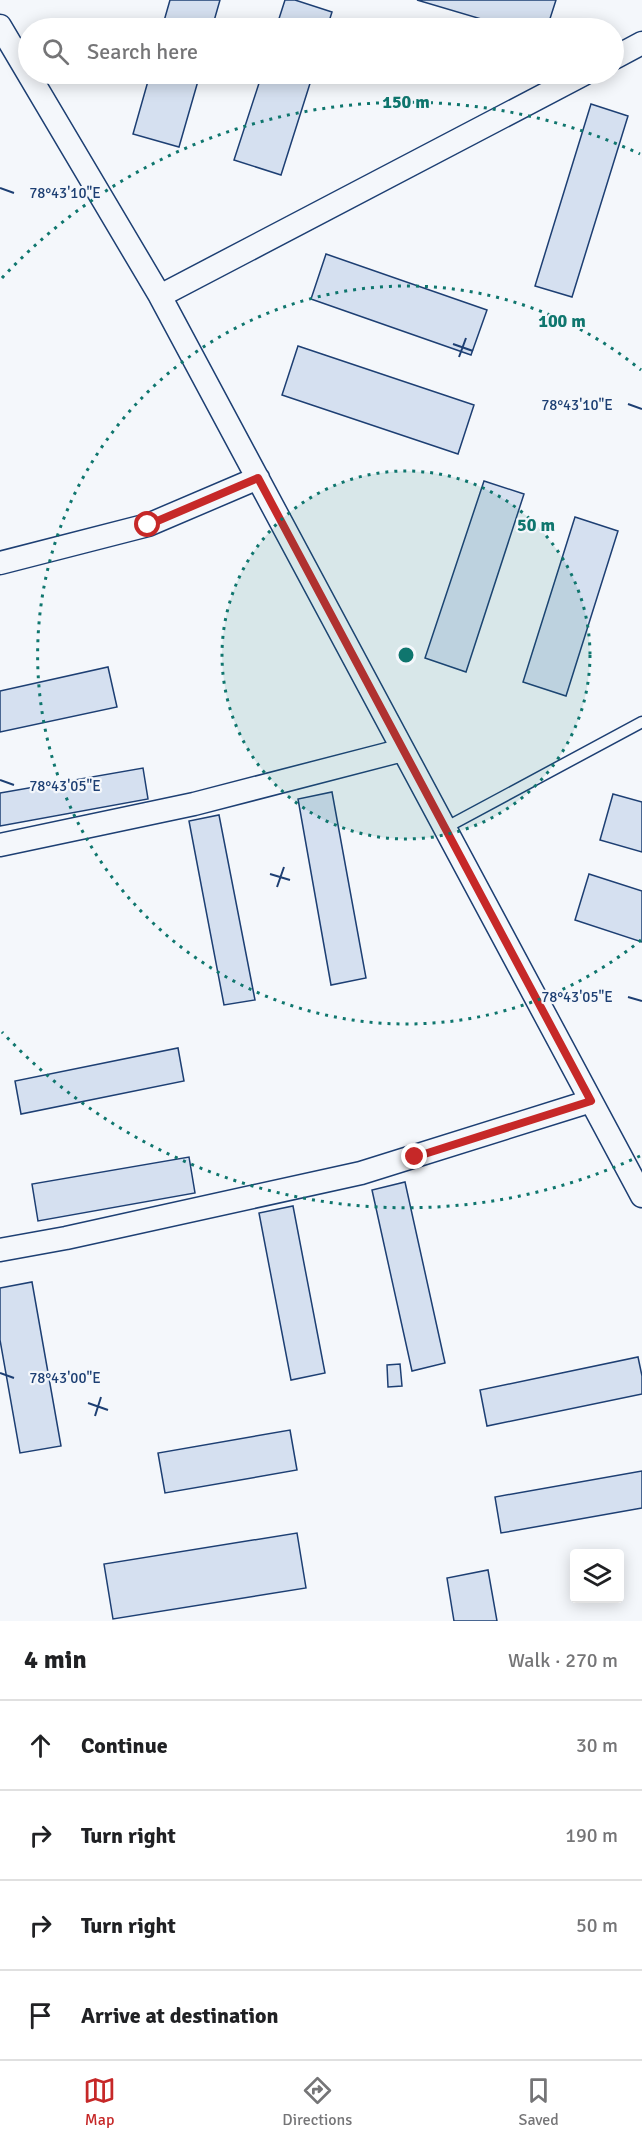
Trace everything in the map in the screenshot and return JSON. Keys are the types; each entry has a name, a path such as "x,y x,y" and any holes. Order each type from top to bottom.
{"street":[{"path":"0,26 18,56"},
{"path":"624,53 642,43"},
{"path":"34,84 160,296 642,1196"},
{"path":"160,296 565,84"},
{"path":"0,562 148,525 258,478"},
{"path":"0,845 194,804 404,750"},
{"path":"0,1250 66,1238 362,1173 591,1101"}],"lane":[{"path":"445,828 642,722"}],"building":[{"path":"170,0 220,0 215,18 165,18"},
{"path":"285,0 295,0 332,12 330,18 279,18"},
{"path":"417,0 556,0 550,18 478,18"},
{"path":"147,84 197,84 179,147 133,134"},
{"path":"259,84 310,84 281,175 234,160"},
{"path":"591,104 628,116 572,297 535,286"},
{"path":"326,254 487,310 471,355 311,299"},
{"path":"298,346 474,405 458,454 282,395"},
{"path":"484,481 524,494 466,672 425,658"},
{"path":"575,517 618,531 566,696 523,682"},
{"path":"108,667 117,707 0,732 0,691"},
{"path":"143,768 148,799 0,826 0,793"},
{"path":"332,792 366,978 331,985 298,799"},
{"path":"613,794 642,802 642,852 600,840"},
{"path":"219,815 255,1000 224,1005 189,821"},
{"path":"589,874 642,891 642,942 575,920"},
{"path":"178,1048 184,1081 21,1114 15,1081"},
{"path":"189,1157 195,1193 38,1221 32,1184"},
{"path":"405,1182 445,1363 412,1371 372,1190"},
{"path":"293,1206 325,1373 291,1380 259,1213"},
{"path":"32,1282 61,1446 20,1453 0,1340 0,1288"},
{"path":"638,1357 642,1376 642,1394 487,1426 480,1390"},
{"path":"400,1364 402,1386 388,1387 387,1365"},
{"path":"290,1430 297,1470 165,1493 158,1453"},
{"path":"642,1471 642,1508 501,1533 495,1497"},
{"path":"297,1533 306,1588 113,1619 104,1564"},
{"path":"488,1570 497,1621 454,1621 447,1578"}],"route":[{"path":"148,525 258,478 591,1101 415,1157"}]}
